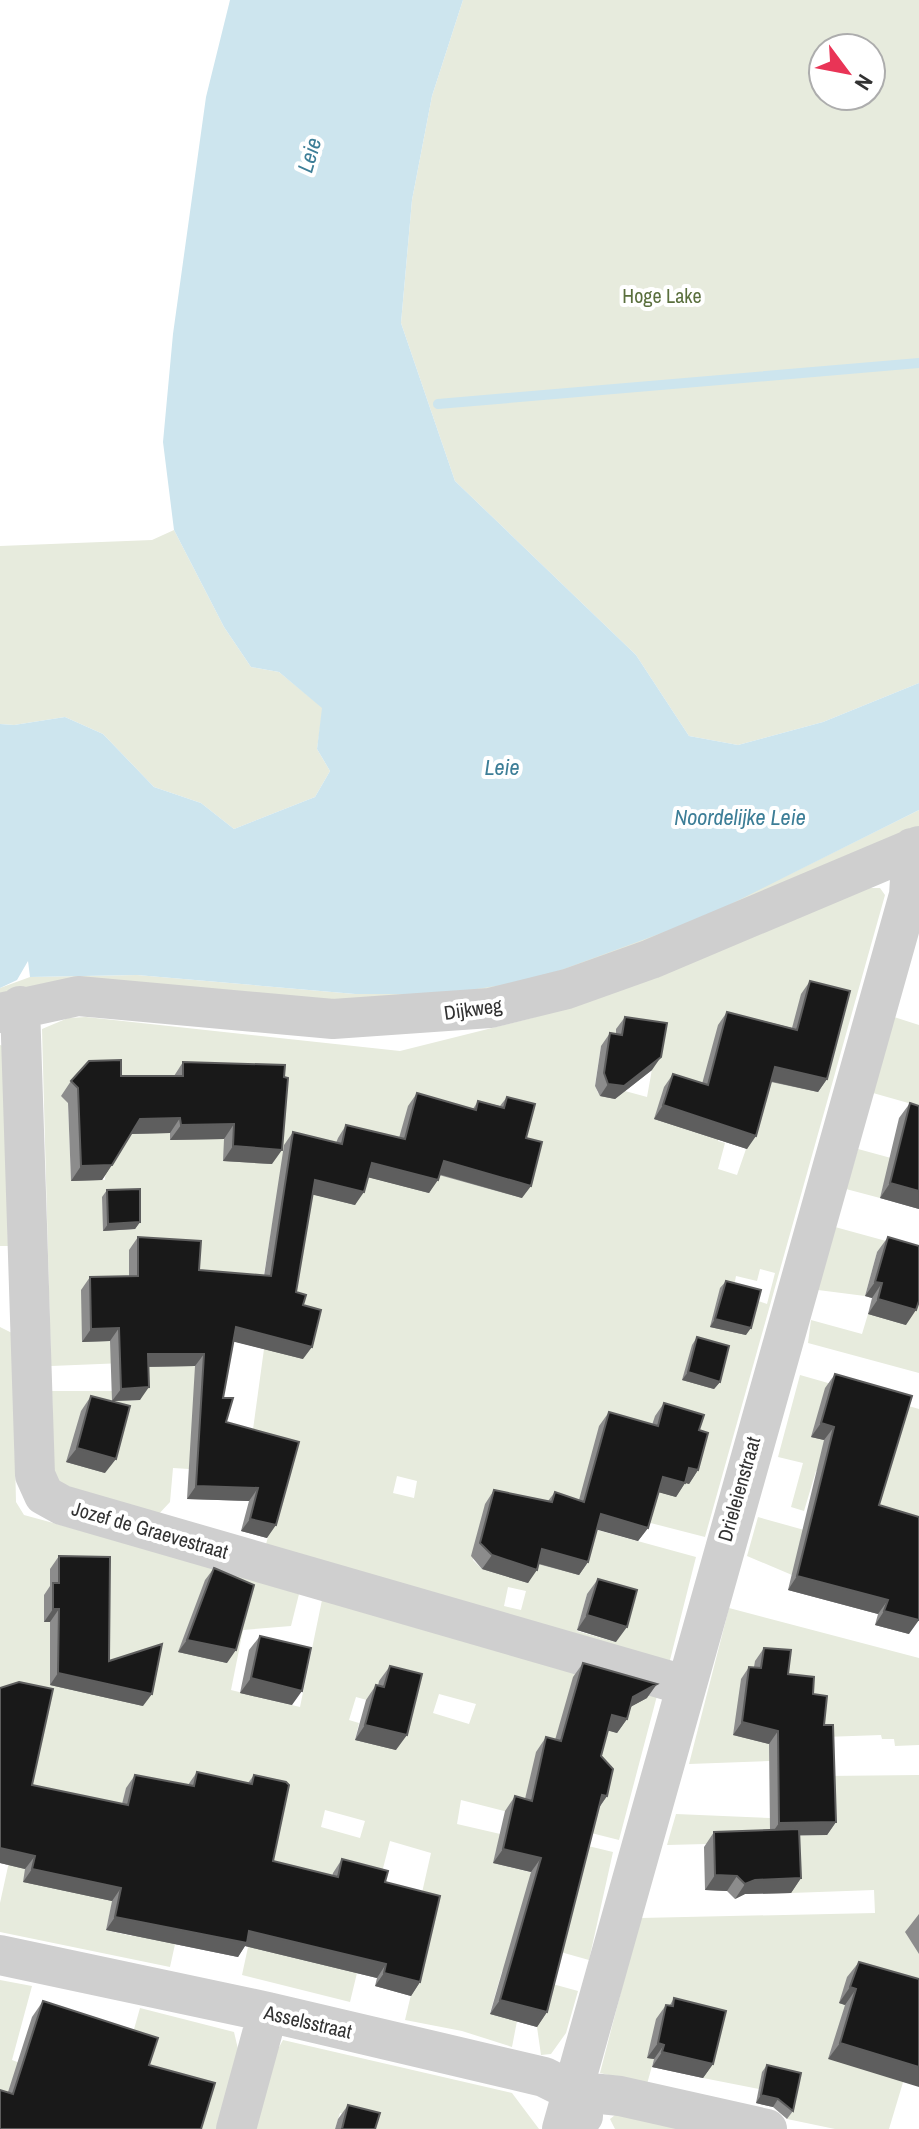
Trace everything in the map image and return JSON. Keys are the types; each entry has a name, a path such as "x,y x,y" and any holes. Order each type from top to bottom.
{"street":[{"name":"Dijkweg","path":"10,1009 78,996 333,1019 490,1008 567,989 651,959 915,847"},
{"name":"Drieleienstraat","path":"562,2129 684,1685 909,895 915,847"},
{"name":"Jozef de Graevestraat","path":"10,1009 35,1475 44,1495 62,1505 684,1685"},
{"name":"Asselsstraat","path":"0,1955 268,2012 544,2077 572,2091 620,2096 767,2129"},
{"path":"236,2129 268,2012"},
{"path":"572,2091 589,2129"}],"green space":[{"name":"Hoge Lake","path":"463,0 919,0 919,683 823,722 738,745 689,736 636,655 455,481 401,323 412,200 432,96"},
{"path":"174,530 224,627 251,667 279,672 323,708 317,749 330,771 315,797 234,829 201,803 154,787 103,734 65,717 14,725 0,724 0,546 152,540"},
{"path":"919,810 919,831 650,951 464,1001 0,1000 0,988 30,977 137,975 355,994 444,994 782,878"},
{"path":"865,888 880,888 885,895 705,1537 639,1520 590,1528 696,1557 670,1660 657,1665 265,1548 290,1456 251,1444 264,1349 294,1318 274,1213 257,1317 241,1316 189,1469 173,1468 170,1502 156,1517 60,1488 54,1473 52,1391 112,1391 112,1401 140,1400 124,1363 51,1366 42,1029 68,1018 86,1017 400,1051 532,1018 613,992","holes":["658,1036 647,1097 625,1091 615,1099 598,1093 595,1085 601,1046 614,1048","110,1075 105,1180 71,1180 68,1103 76,1090 76,1076","722,1125 746,1149 737,1175 718,1169 725,1143 718,1141","102,1197 135,1229 104,1231","760,1269 775,1273 767,1304 733,1292 736,1276 757,1281","397,1476 417,1481 414,1498 393,1493","476,1546 555,1568 506,1555 500,1574 482,1569 473,1560","508,1587 526,1591 521,1610 504,1606","587,1594 626,1605 616,1642 577,1631"]},
{"path":"894,1017 919,1025 919,1106 873,1093"},
{"path":"0,1045 4,1046 8,1246 0,1246"},
{"path":"858,1149 891,1158 880,1198 846,1189"},
{"path":"835,1227 919,1250 877,1252 865,1296 818,1290"},
{"path":"919,1284 919,1373 808,1343 811,1320 862,1334 868,1314"},
{"path":"0,1327 12,1333 16,1502 24,1515 204,1564 299,1594 291,1626 243,1630 231,1690 300,1707 322,1600 658,1692 619,1840 461,1800 457,1824 509,1836 496,1850 494,1863 554,1878 584,1845 613,1852 589,1960 557,1951 502,1971 490,2013 517,2021 512,2047 462,2031 405,2020 431,1910 419,1906 431,1853 390,1841 379,1884 333,1873 328,1890 269,1951 357,1973 350,2002 242,1975 262,1882 185,1899 170,1967 0,1932 0,1903 26,1784 0,1764","holes":["439,1694 476,1704 469,1724 433,1713","356,1697 374,1702 355,1740 359,1723 349,1720","325,1810 365,1821 360,1838 321,1827","119,1871 133,1935 106,1930"]},
{"path":"800,1375 919,1409 919,1533 870,1518 877,1488 816,1471 804,1511 791,1507 803,1463 778,1457"},
{"path":"758,1517 907,1559 792,1575 747,1556"},
{"path":"729,1608 919,1658 919,1745 895,1746 894,1739 882,1739 881,1735 824,1737 824,1759 689,1764"},
{"path":"919,1775 919,1923 906,1932 919,1953 919,2029 889,2129 835,2129 787,2119 796,2081 763,2073 759,2089 703,2078 706,2063 713,2065 718,2040 654,2059 647,2084 600,2073 640,1918 875,1913 874,1890 791,1893 788,1842 667,1845 676,1814 770,1818 771,1836 826,1835 826,1776"},
{"path":"0,1980 32,1986 12,2060 28,2066 0,2129"},
{"path":"549,1983 578,1991 566,2033 551,2054 541,2055 537,2027"},
{"path":"140,2008 234,2032 238,2049 218,2129 106,2129"},
{"path":"283,2040 512,2093 539,2129 369,2129 361,2119 340,2113 335,2129 250,2129 265,2072"},
{"path":"620,2111 704,2129 615,2129 610,2119"}],"water":[{"name":"Leie","path":"230,0 463,0 432,96 412,200 401,323 455,481 636,655 689,736 738,745 823,722 919,683 919,810 705,917 534,980 444,994 355,994 137,975 30,977 28,961 17,980 0,988 0,724 14,725 65,717 103,734 154,787 201,803 234,829 315,797 330,771 317,749 322,708 279,672 251,667 224,627 174,530 163,442 173,334 206,97"}],"building":[{"path":"810,981 850,991 827,1079 775,1067 756,1136 663,1105 673,1074 708,1085 727,1012 797,1030"},
{"path":"625,1017 667,1023 661,1057 624,1086 608,1084 604,1073 610,1033 622,1035"},
{"path":"121,1060 121,1076 183,1076 183,1062 285,1065 284,1077 288,1078 282,1150 233,1146 234,1124 181,1125 180,1118 140,1119 112,1165 81,1166 78,1088 71,1081 89,1061"},
{"path":"417,1093 476,1110 478,1101 504,1108 507,1097 535,1104 526,1138 542,1142 531,1186 444,1161 438,1180 372,1163 364,1192 315,1180 296,1292 306,1295 303,1305 321,1310 312,1347 236,1327 223,1398 233,1398 226,1422 299,1442 276,1525 250,1519 258,1488 196,1486 204,1354 148,1354 149,1387 121,1389 119,1328 91,1329 90,1277 138,1276 138,1237 201,1241 199,1270 271,1276 293,1132 342,1144 346,1125 405,1139"},
{"path":"910,1103 919,1106 919,1191 890,1183"},
{"path":"140,1189 140,1222 108,1224 107,1190"},
{"path":"888,1237 919,1246 919,1301 916,1310 878,1299 882,1283 875,1282"},
{"path":"726,1281 761,1290 751,1328 715,1319"},
{"path":"697,1337 729,1346 720,1382 688,1372"},
{"path":"835,1374 912,1396 879,1505 919,1517 919,1620 884,1611 888,1600 797,1576 834,1427 821,1423"},
{"path":"91,1396 130,1406 116,1459 77,1448"},
{"path":"664,1403 704,1415 699,1430 708,1433 698,1470 689,1468 685,1483 663,1477 648,1528 601,1514 588,1562 542,1549 537,1570 492,1555 480,1543 494,1490 552,1502 555,1492 584,1502 609,1412 658,1426"},
{"path":"59,1556 110,1557 109,1661 162,1644 152,1694 58,1673 59,1609 53,1609 53,1583 59,1583"},
{"path":"214,1568 254,1585 236,1650 187,1640"},
{"path":"598,1579 637,1590 627,1627 587,1615"},
{"path":"260,1636 311,1648 302,1691 251,1678"},
{"path":"764,1648 791,1650 788,1674 814,1677 813,1694 827,1696 824,1725 833,1725 836,1822 779,1823 778,1731 742,1722 749,1667 761,1668"},
{"path":"583,1663 657,1684 633,1697 627,1719 612,1715 601,1756 613,1769 607,1796 602,1795 547,2012 500,2000 541,1858 503,1849 515,1796 532,1801 546,1737 561,1741"},
{"path":"390,1666 422,1674 407,1735 365,1725 376,1685 384,1687"},
{"path":"19,1682 53,1689 32,1785 128,1805 135,1775 194,1786 197,1772 252,1784 254,1775 286,1782 289,1785 273,1861 338,1877 342,1859 388,1871 385,1882 440,1896 420,1982 384,1973 386,1964 249,1931 247,1943 115,1917 121,1888 32,1869 35,1856 0,1848 0,1688"},
{"path":"799,1829 801,1878 755,1880 745,1884 737,1876 715,1875 714,1832"},
{"path":"859,1962 919,1979 919,2067 840,2043 856,1989 850,1987"},
{"path":"674,1998 726,2011 713,2064 662,2052 664,2045 658,2043 666,2005 673,2006"},
{"path":"43,2001 158,2038 149,2065 215,2083 201,2129 0,2129 0,2090 13,2094"},
{"path":"767,2065 801,2073 793,2111 778,2099 761,2095"},
{"path":"348,2105 380,2113 375,2129 342,2129"}],"waterway":[{"path":"438,404 919,363"}],"water label":[{"name":"Noordelijke Leie","path":"740,817"}]}
